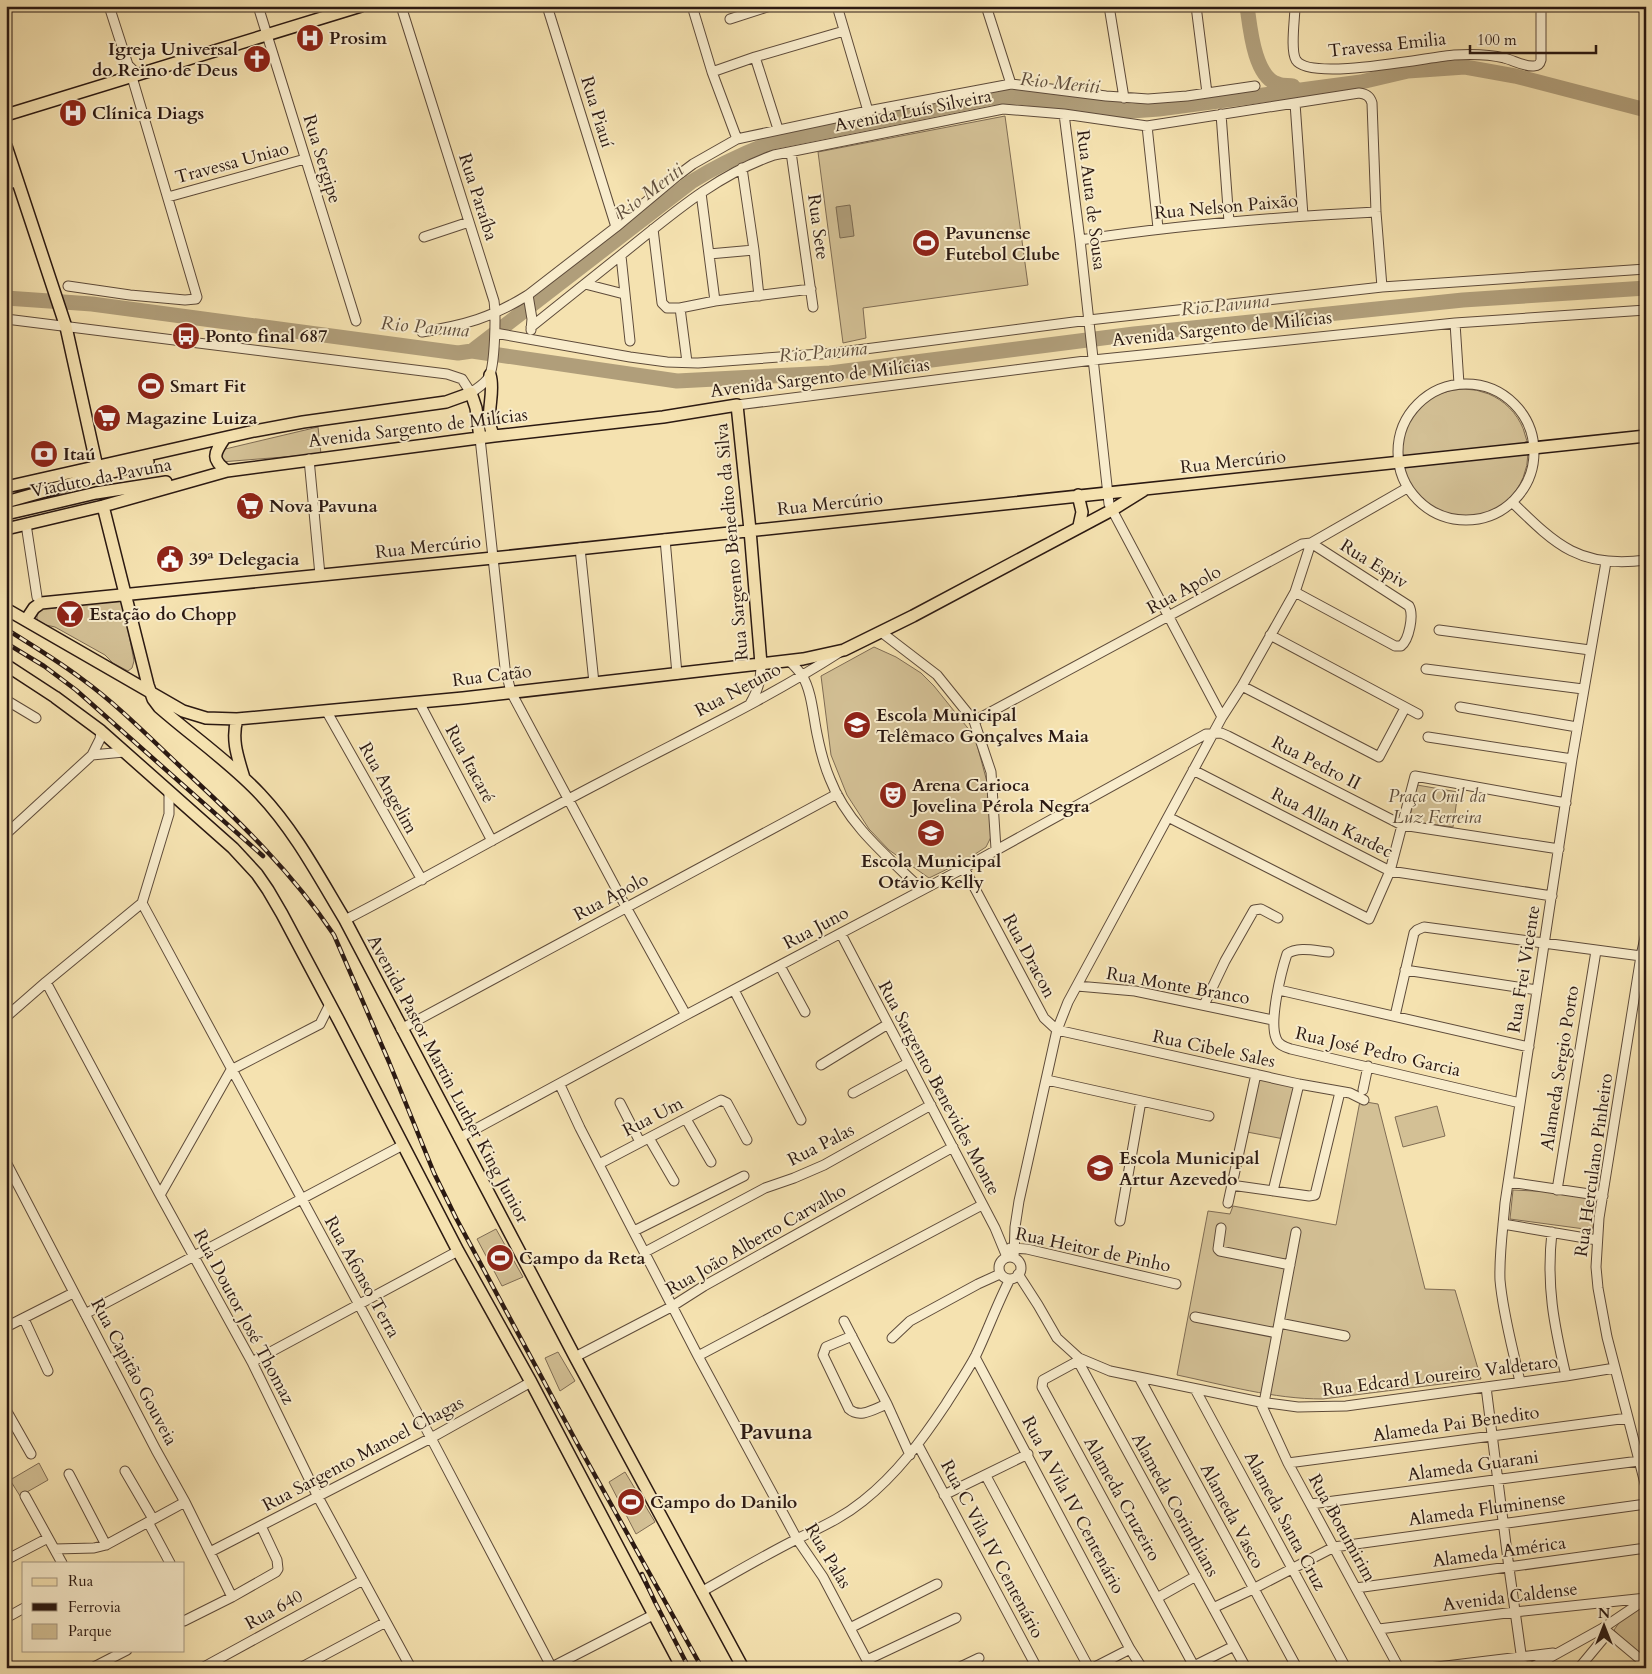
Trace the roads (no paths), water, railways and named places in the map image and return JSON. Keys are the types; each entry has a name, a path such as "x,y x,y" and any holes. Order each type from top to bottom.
{"main road":[{"path":"6,115 361,6"},
{"path":"6,146 12,183 52,284 65,323 96,473 6,487"},
{"path":"490,375 492,384 490,424 494,436"},
{"path":"471,392 477,414 480,438"},
{"name":"Avenida Sargento de Milícias","path":"192,446 303,422 446,402 471,392"},
{"name":"Avenida Sargento de Milícias","path":"6,529 103,506 227,471 494,436 663,417 737,405"},
{"name":"Rua Sargento Benedito da Silva","path":"737,405 750,530 760,664"},
{"name":"Rua Mercúrio","path":"26,620 34,608 41,603 493,558 1534,446 1646,436"},
{"path":"224,438 216,450 215,456 219,465 227,471"},
{"name":"Viaduto da Pavuna","path":"6,502 96,473 153,460 192,446"},
{"name":"Viaduto da Pavuna","path":"6,514 96,493 202,478"},
{"name":"Rua Netuno","path":"844,650 1112,510 1146,489"},
{"path":"1078,495 1082,512 1079,526"},
{"path":"103,506 150,691"},
{"name":"Avenida Pastor Martin Luther King Junior","path":"6,609 150,691 159,707 260,793 304,851 345,920 575,1357 743,1668"},
{"name":"Rua Catão","path":"150,691 192,715 237,720 677,674 789,661 844,650"},
{"path":"6,665 55,697 101,731 233,848 257,874 282,914 339,1020 458,1251 531,1382 682,1668"},
{"path":"237,720 234,728 234,743 244,780"}],"street":[{"path":"68,286 130,295 185,300 196,299 197,294 109,6"},
{"name":"Rua Sergipe","path":"258,6 356,321"},
{"name":"Rua Paraíba","path":"401,6 441,137 490,286 496,314 497,336 490,375"},
{"name":"Rua Piauí","path":"547,6 616,226"},
{"path":"692,6 712,72 737,139"},
{"path":"730,19 770,6"},
{"path":"837,6 868,110"},
{"path":"986,6 1011,84"},
{"path":"1109,6 1124,98"},
{"path":"1196,6 1207,93"},
{"name":"Travessa Emilia","path":"1295,6 1294,52 1296,60 1312,67 1347,69 1470,54 1505,58 1536,66 1541,60 1541,6"},
{"path":"712,72 754,57 844,31"},
{"path":"754,57 778,129"},
{"path":"128,65 131,77"},
{"name":"Avenida Luís Silveira","path":"422,332 451,327 496,314 528,297 693,164 737,139 868,110 1011,84 1124,98 1170,98 1256,86"},
{"name":"Avenida Luís Silveira","path":"532,323 718,180 742,168 774,155 997,110 1017,109 1064,114 1147,126 1359,93 1368,95 1372,103 1376,212"},
{"path":"1295,103 1303,216"},
{"name":"Rua Auta de Sousa","path":"1064,114 1080,240 1107,492 1112,510 1125,531 1222,718"},
{"path":"1221,114 1229,222"},
{"path":"1147,126 1158,228"},
{"name":"Rua Sete","path":"791,152 813,307"},
{"name":"Travessa Uniao","path":"168,197 305,160"},
{"path":"742,168 759,296"},
{"path":"701,193 715,301"},
{"path":"1376,212 1382,287"},
{"name":"Rua Nelson Paixão","path":"1080,240 1158,228 1376,212"},
{"path":"424,237 469,222"},
{"path":"654,229 662,303 668,308 680,308 715,301 811,289"},
{"path":"709,254 754,250"},
{"path":"621,256 630,341"},
{"name":"Avenida Sargento de Milícias","path":"497,336 516,337 630,357 698,363 834,353 1382,287 1646,269"},
{"path":"585,284 624,294"},
{"path":"528,297 532,323 528,339"},
{"path":"680,308 687,362"},
{"name":"Avenida Sargento de Milícias","path":"737,405 1092,358 1455,323 1646,310"},
{"path":"6,319 65,323 447,374 462,379 471,392 485,382 490,375"},
{"path":"1455,323 1458,384"},
{"path":"1458,384 1489,388 1503,395 1515,405 1524,417 1531,431 1534,446 1533,462 1529,477 1522,490 1512,502 1502,509 1480,518 1468,520 1440,515 1416,499 1401,475 1398,462 1398,444 1402,426 1412,410 1425,397 1441,389 1458,384"},
{"path":"480,438 505,668 511,692 686,1015"},
{"path":"309,460 320,575"},
{"name":"Rua Apolo","path":"974,721 1302,544 1310,543 1408,488"},
{"path":"1512,502 1534,524 1570,551 1587,558 1606,562 1646,560"},
{"path":"26,524 37,597"},
{"path":"665,540 677,674"},
{"path":"701,1592 797,1539 827,1526 864,1501 918,1445 964,1376 1020,1267 1012,1254 1019,1201 1057,1030 1068,1002 1214,732 1295,592 1310,543"},
{"name":"Rua Espiv","path":"1295,592 1395,646 1401,646 1405,642 1412,618 1409,606 1310,543"},
{"path":"580,548 594,682"},
{"name":"Rua Frei Vicente","path":"1520,1382 1502,1300 1500,1278 1503,1224 1572,759 1606,562"},
{"path":"1439,630 1590,650"},
{"path":"881,632 937,675 974,721 991,772 996,850"},
{"path":"1270,635 1418,714"},
{"name":"Rua Netuno","path":"345,920 422,880 568,799 802,676 844,650"},
{"path":"789,661 802,676 812,704 822,756 837,794 866,835 922,890"},
{"name":"Rua Sargento Benedito da Silva","path":"750,704 758,690 761,679 760,664"},
{"path":"1426,669 1583,689"},
{"path":"1242,686 1379,757 1405,708"},
{"path":"6,700 36,718"},
{"name":"Rua Itacaré","path":"418,702 492,841"},
{"path":"1460,707 1577,727"},
{"name":"Rua Angelim","path":"327,712 422,880"},
{"path":"6,834 92,755 100,739 101,731"},
{"name":"Rua Pedro II","path":"1214,732 1228,736 1402,825 1558,849"},
{"name":"Rua Juno","path":"459,1138 964,868 1198,737 1214,732"},
{"path":"1428,737 1572,759"},
{"path":"92,755 124,752"},
{"name":"Rua Allan Kardec","path":"1193,770 1390,871 1552,896"},
{"path":"1168,817 1369,919 1390,871 1415,776 1566,803"},
{"path":"6,1017 142,903 169,814 169,792"},
{"name":"Rua Apolo","path":"402,1029 837,794"},
{"path":"169,814 180,801"},
{"name":"Rua Dracon","path":"964,868 1044,1018 1057,1030"},
{"name":"Rua Afonso Terra","path":"142,903 300,1198 432,1438 552,1668"},
{"path":"1204,1005 1225,961 1254,910 1261,909 1278,918"},
{"path":"1395,1016 1414,933 1424,927 1641,956"},
{"name":"Rua Herculano Pinheiro","path":"1646,933 1603,1196 1597,1240 1596,1267 1602,1313 1646,1487"},
{"name":"Rua Sargento Benevides Monte","path":"841,934 995,1228 1003,1248 1012,1254"},
{"name":"Rua José Pedro Garcia","path":"1329,952 1306,950 1292,951 1287,954 1273,1020 1275,1038 1278,1043 1285,1047 1520,1102"},
{"name":"Alameda Sergio Porto","path":"1557,1190 1596,951"},
{"path":"780,966 806,1012"},
{"path":"1405,970 1538,990"},
{"name":"Rua Doutor José Thomaz","path":"46,982 252,1362 318,1497 409,1665"},
{"name":"Rua Monte Branco","path":"1077,986 1134,991 1273,1020"},
{"path":"734,990 801,1120"},
{"path":"1279,990 1528,1047"},
{"path":"320,1024 330,1004"},
{"path":"160,1195 231,1070 320,1024 339,1020"},
{"path":"821,1065 888,1024"},
{"name":"Rua Cibele Sales","path":"1057,1030 1350,1094 1364,1100"},
{"path":"853,1093 908,1063"},
{"path":"1363,1090 1368,1066"},
{"path":"1228,1203 1256,1074"},
{"path":"1047,1080 1208,1116"},
{"path":"1273,1191 1299,1084"},
{"name":"Rua Palas","path":"560,1085 698,1356 797,1539 824,1577 869,1664"},
{"path":"1231,1185 1309,1196 1314,1195 1340,1092"},
{"name":"Rua Um","path":"599,1164 723,1100 727,1103 747,1140"},
{"path":"1120,1221 1141,1101"},
{"path":"620,1104 640,1142"},
{"name":"Rua Palas","path":"645,1252 765,1188 794,1178 824,1164 931,1105"},
{"path":"686,1118 711,1162"},
{"path":"649,1138 674,1181"},
{"path":"85,1314 300,1198 403,1145"},
{"name":"Rua João Alberto Carvalho","path":"575,1357 672,1307 704,1286 953,1147"},
{"name":"Rua Capitão Gouveia","path":"6,1162 73,1293 185,1502 232,1597"},
{"path":"634,1232 744,1176"},
{"path":"1509,1182 1603,1196"},
{"path":"698,1356 982,1204"},
{"path":"1503,1224 1597,1240"},
{"path":"1221,1228 1218,1249 1220,1251 1290,1265"},
{"path":"1262,1403 1296,1232"},
{"path":"1552,1232 1549,1264 1551,1300 1566,1376"},
{"name":"Rua Heitor de Pinho","path":"1012,1254 1027,1249 1176,1284"},
{"path":"252,1362 458,1251"},
{"path":"1012,1254 1000,1262 999,1266 1000,1274 1007,1280 1014,1277"},
{"path":"892,1338 910,1321 1000,1274"},
{"name":"Rua Edcard Loureiro Valdetaro","path":"1014,1277 1038,1305 1057,1338 1078,1360 1110,1371 1262,1403 1298,1407 1346,1406 1615,1368"},
{"path":"6,1327 73,1293"},
{"path":"1195,1317 1277,1334"},
{"path":"24,1319 48,1371"},
{"path":"844,1321 910,1455"},
{"path":"1279,1323 1345,1336"},
{"path":"852,1336 826,1347 823,1355 849,1409 853,1413 858,1414 886,1404"},
{"name":"Rua A Vila IV Centenário","path":"975,1357 1130,1649 1142,1668"},
{"name":"Alameda Corinthians","path":"1078,1360 1246,1668"},
{"name":"Alameda Cruzeiro","path":"1078,1360 1043,1380 1042,1387 1194,1667"},
{"name":"Alameda Vasco","path":"1140,1378 1297,1668"},
{"name":"Rua Sargento Manoel Chagas","path":"210,1552 432,1438 531,1382"},
{"path":"1486,1387 1523,1668"},
{"name":"Alameda Santa Cruz","path":"1195,1389 1346,1668"},
{"name":"Rua Botumirim","path":"1262,1403 1288,1463 1379,1629 1398,1668"},
{"path":"6,1410 31,1454"},
{"name":"Alameda Pai Benedito","path":"1288,1463 1628,1418"},
{"name":"Rua C Vila IV Centenário","path":"918,1445 1037,1668"},
{"path":"944,1496 1028,1454"},
{"name":"Alameda Guarani","path":"1311,1504 1639,1461"},
{"path":"126,1471 170,1562"},
{"path":"69,1474 106,1545"},
{"name":"Rua C Vila IV Centenário","path":"986,1476 1091,1668"},
{"path":"25,1496 62,1562"},
{"path":"55,1549 94,1548 106,1545 185,1502"},
{"name":"Alameda Fluminense","path":"1213,1608 1334,1547 1646,1504"},
{"path":"185,1620 232,1597 278,1570 277,1560 261,1526"},
{"path":"6,1560 48,1538"},
{"name":"Alameda América","path":"1356,1588 1646,1548"},
{"path":"1157,1598 1196,1576"},
{"name":"Rua 640","path":"202,1668 363,1580"},
{"path":"850,1628 937,1584"},
{"path":"1531,1668 1605,1630 1646,1598"},
{"name":"Avenida Caldense","path":"1379,1629 1646,1598"},
{"path":"6,1618 22,1609"},
{"path":"552,1668 654,1615"},
{"path":"869,1664 956,1618"},
{"path":"300,1668 386,1622"},
{"path":"1605,1630 1641,1664"},
{"path":"1580,1668 1605,1630"},
{"path":"1194,1667 1234,1646"},
{"path":"1091,1668 1130,1649"},
{"path":"92,1668 123,1652"},
{"path":"1429,1668 1559,1652"},
{"path":"958,1668 978,1658"},
{"path":"399,1668 409,1665"}],"waterway":[{"path":"1247,6 1252,38 1258,62 1263,72 1270,80 1278,84 1293,86"},
{"name":"Rio Meriti","path":"472,351 691,182 731,160 773,142 991,98 1018,97 1132,111 1361,82 1408,71 1465,67 1515,76 1646,110"},
{"name":"Rio Pavuna","path":"6,298 92,304 458,353 472,351 677,381 830,373 1134,334 1463,300 1646,288"}],"railway":[{"path":"6,629 73,672 96,689 134,723 225,808 264,848 301,890 334,935 389,1062 434,1173 456,1218 577,1443 702,1668"},
{"path":"6,643 44,666 76,690 263,856"},
{"path":"642,1574 689,1668"}],"place":[{"name":"Prosim","path":"310,38"},
{"name":"Igreja Universal do Reino de Deus","path":"257,59"},
{"name":"Clínica Diags","path":"73,113"},
{"name":"Pavunense Futebol Clube","path":"926,243"},
{"name":"Ponto final 687","path":"186,336"},
{"name":"Smart Fit","path":"151,386"},
{"name":"Magazine Luiza","path":"107,418"},
{"name":"Itaú","path":"44,454"},
{"name":"Nova Pavuna","path":"250,506"},
{"name":"39ª Delegacia","path":"170,559"},
{"name":"Estação do Chopp","path":"70,614"},
{"name":"Escola Municipal Telêmaco Gonçalves Maia","path":"857,725"},
{"name":"Arena Carioca Jovelina Pérola Negra","path":"893,795"},
{"name":"Escola Municipal Otávio Kelly","path":"931,833"},
{"name":"Escola Municipal Artur Azevedo","path":"1100,1168"},
{"name":"Campo da Reta","path":"500,1258"},
{"name":"Campo do Danilo","path":"631,1502"}],"district":[{"name":"Pavuna","path":"776,1432"}],"park label":[{"name":"Praça Onil da Luz Ferreira","path":"1437,806"}]}
